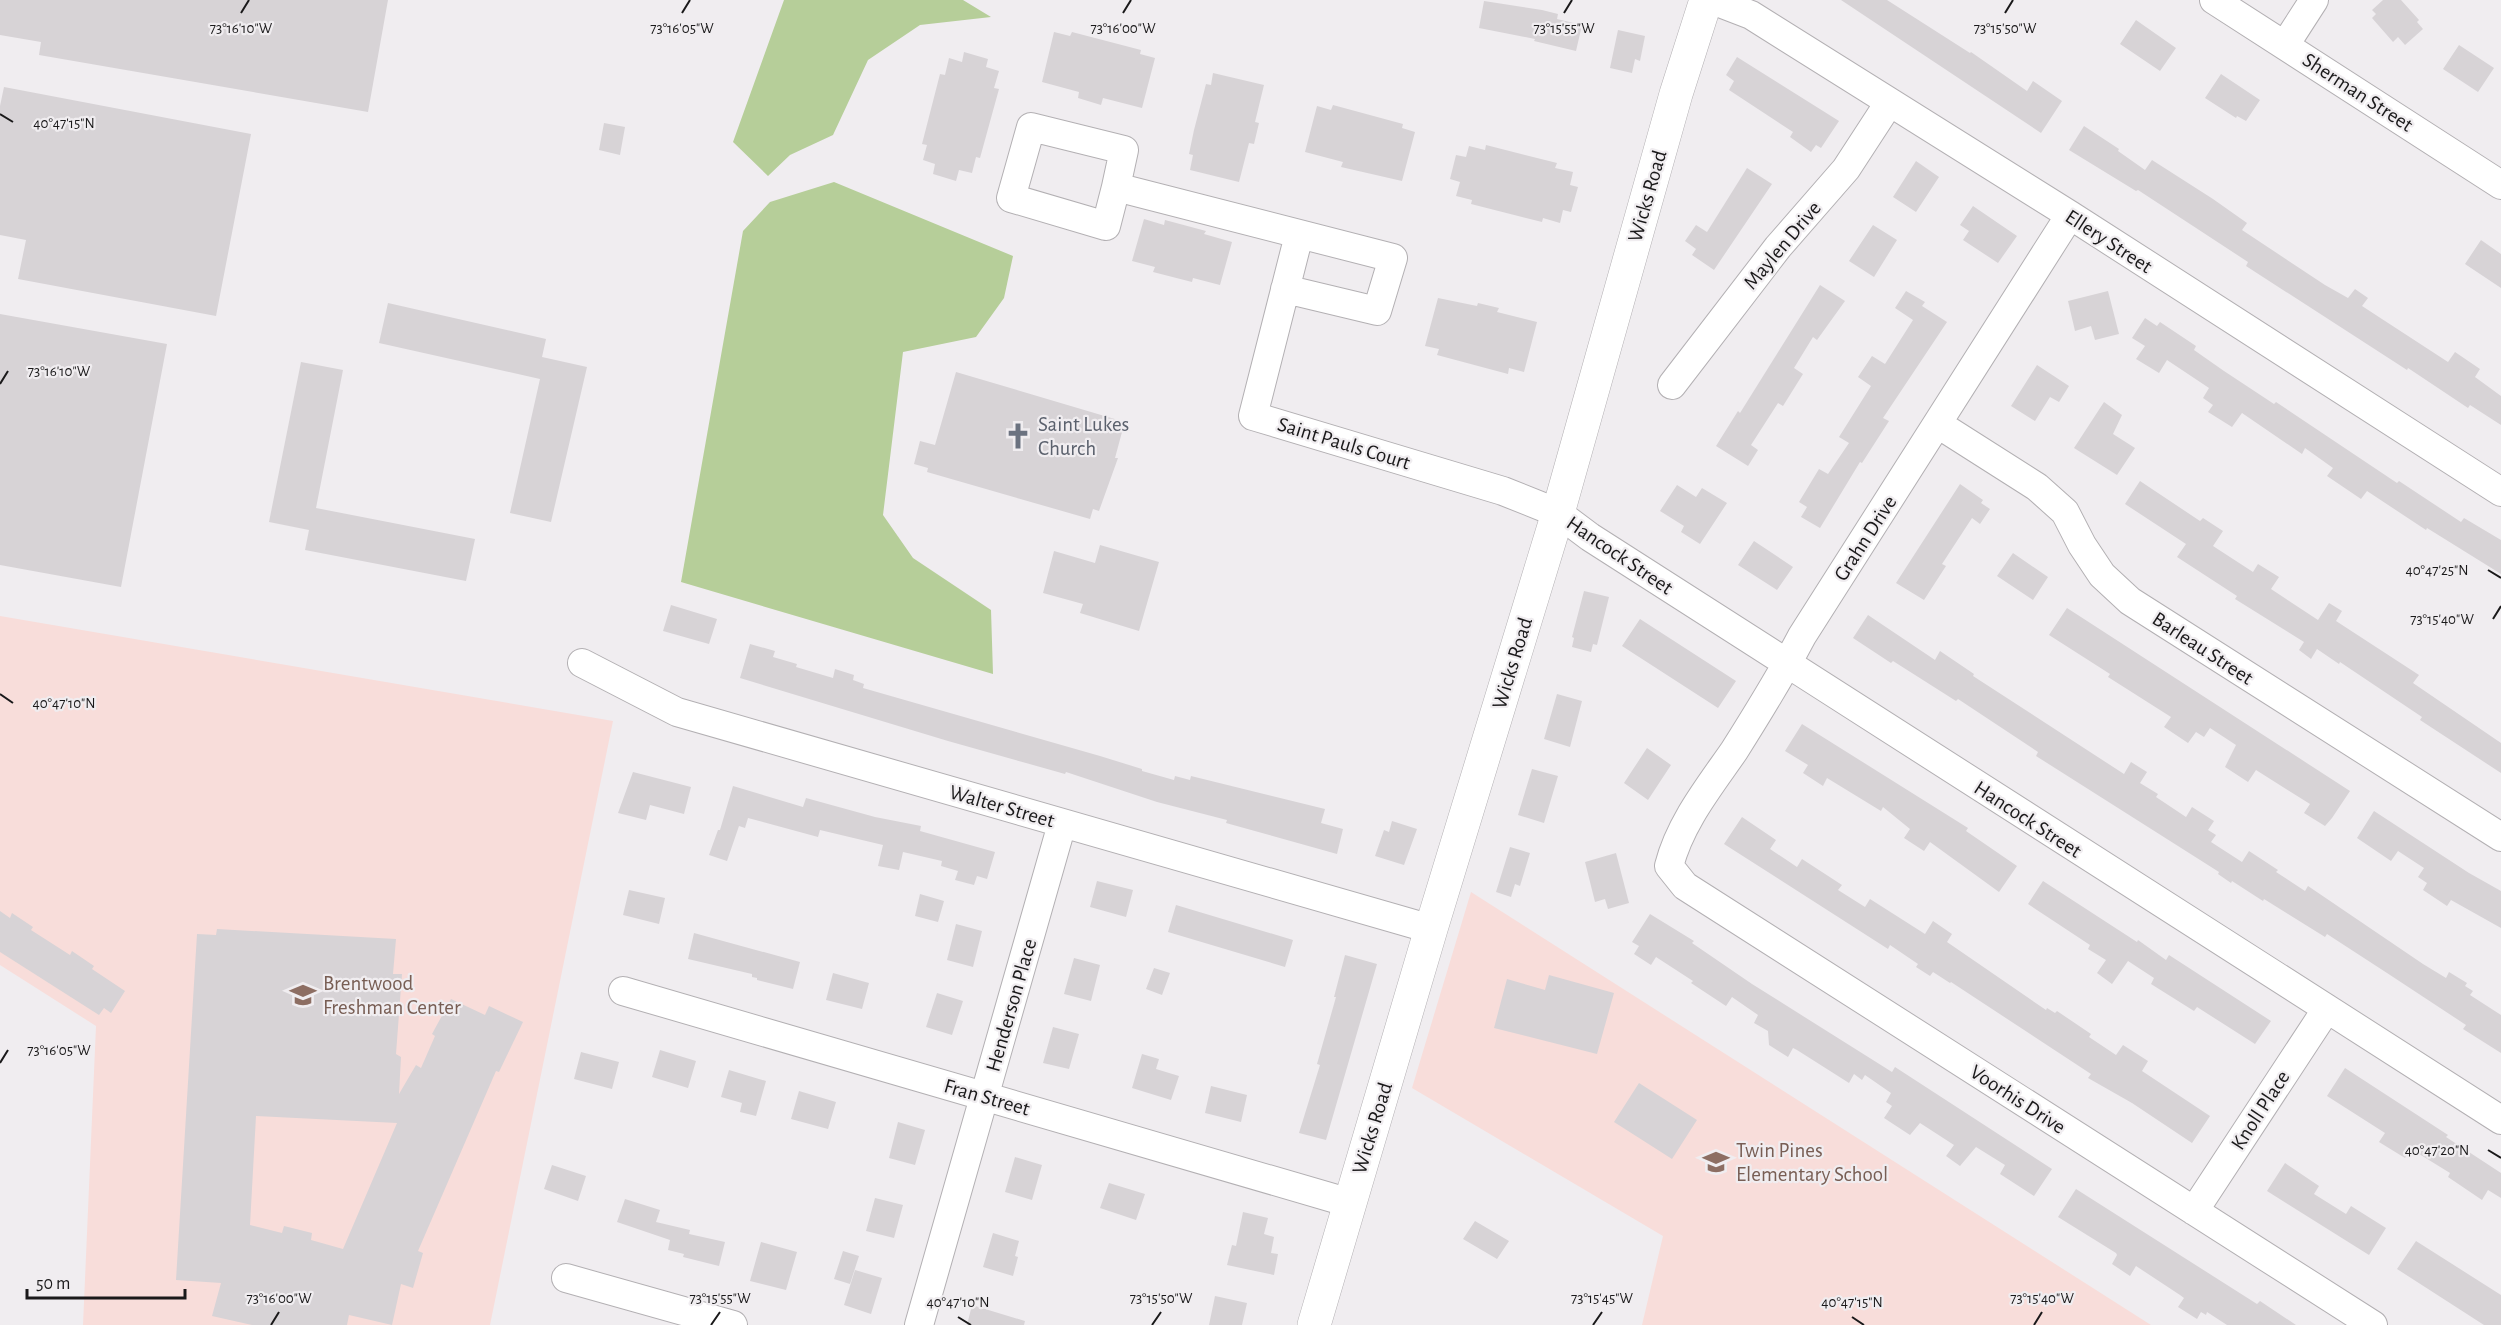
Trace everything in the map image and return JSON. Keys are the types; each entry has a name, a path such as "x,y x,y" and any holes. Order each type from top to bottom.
{"main road":[{"name":"Wicks Road","path":"1314,1325 1431,929 1558,513 1676,94 1706,0"}],"street":[{"name":"Ellery Street","path":"1712,0 1751,15 2070,215 2501,492"},
{"name":"Sherman Street","path":"2214,0 2501,185"},
{"path":"2285,45 2314,0"},
{"name":"Maylen Drive","path":"1672,386 1778,247 1846,169 1889,103"},
{"path":"1116,186 1393,258 1377,311 1285,289"},
{"name":"Grahn Drive","path":"1669,866 1675,843 1690,817 1769,697 1802,636 2070,215"},
{"name":"Saint Pauls Court","path":"1299,235 1253,416 1503,491 1558,513"},
{"name":"Barleau Street","path":"1938,424 2037,488 2065,512 2102,575 2130,601 2501,837"},
{"name":"Hancock Street","path":"1558,513 1590,537 2501,1120"},
{"name":"Walter Street","path":"582,663 677,712 1431,929"},
{"name":"Henderson Place","path":"919,1325 1062,824"},
{"name":"Voorhis Drive","path":"1669,866 1685,886 2373,1325"},
{"name":"Fran Street","path":"623,991 1350,1203"},
{"name":"Knoll Place","path":"2194,1211 2326,1010"},
{"path":"567,1278 733,1325"}],"shaded area":[{"name":"Brentwood Freshman Center","path":"0,616 613,721 490,1325 83,1325 96,1026 0,965"},
{"name":"Twin Pines Elementary School","path":"1471,892 2151,1325 1642,1325 1663,1236 1412,1088"}],"green space":[{"path":"784,0 963,0 991,17 920,25 868,60 833,135 790,155 768,176 733,142"},
{"path":"834,182 1013,256 1004,298 976,337 903,352 883,515 913,558 991,610 993,674 681,582 743,231 770,202"}],"building":[{"path":"0,0 388,0 368,112 39,55 41,42 0,35"},
{"path":"1841,0 1887,0 1971,52 2027,91 2033,81 2062,101 2041,133"},
{"path":"2383,0 2401,0 2419,20 2417,22 2423,29 2405,45 2398,37 2393,42 2372,18 2376,14 2372,10"},
{"path":"1484,1 1542,10 1558,14 1557,19 1582,25 1576,51 1534,41 1535,39 1479,28"},
{"path":"2136,20 2176,48 2160,71 2120,44"},
{"path":"1618,30 1645,36 1640,61 1635,59 1632,73 1610,68"},
{"path":"1054,32 1070,36 1072,32 1141,50 1140,54 1155,58 1142,108 1103,98 1101,105 1078,98 1079,92 1042,82"},
{"path":"2459,45 2494,68 2478,92 2443,69"},
{"path":"964,52 988,59 986,67 999,71 994,88 999,89 980,158 976,157 972,173 959,170 956,181 933,174 935,164 923,160 927,145 922,144 940,74 945,75 949,58 962,62"},
{"path":"1737,57 1839,121 1821,148 1816,145 1811,152 1790,137 1793,132 1729,90 1734,81 1726,75"},
{"path":"1213,73 1264,85 1255,122 1259,123 1254,144 1249,143 1239,182 1190,170 1193,155 1189,154 1194,130 1206,84 1211,85"},
{"path":"2221,74 2260,100 2246,121 2237,116 2236,118 2205,98"},
{"path":"4,87 251,134 216,316 18,279 26,240 0,235 0,106"},
{"path":"1333,105 1403,124 1402,128 1415,132 1402,181 1341,167 1343,162 1305,152 1317,106 1331,110"},
{"path":"604,123 625,127 620,155 599,150"},
{"path":"2084,126 2119,149 2118,151 2145,170 2152,160 2213,199 2247,223 2242,230 2325,285 2348,298 2355,289 2368,298 2362,306 2448,362 2455,352 2480,369 2475,377 2501,396 2501,425 2470,405 2468,408 2408,368 2407,370 2246,266 2248,262 2138,190 2136,191 2069,150"},
{"path":"1486,145 1557,163 1555,168 1573,172 1570,185 1578,187 1571,212 1563,210 1560,223 1543,218 1542,222 1471,204 1472,200 1456,196 1460,182 1450,179 1456,155 1466,157 1469,146 1485,150"},
{"path":"1916,161 1939,177 1916,212 1893,197"},
{"path":"1747,168 1772,184 1714,270 1692,255 1696,249 1685,241 1696,225 1707,232"},
{"path":"1973,206 2017,236 1998,263 1963,240 1969,231 1960,225"},
{"path":"1144,219 1164,225 1165,220 1206,231 1204,234 1232,242 1220,285 1193,278 1192,282 1153,272 1155,267 1132,261"},
{"path":"1873,225 1897,240 1874,277 1849,261"},
{"path":"2481,240 2501,254 2501,288 2465,264"},
{"path":"1820,285 1845,301 1817,340 1813,337 1794,368 1803,374 1783,406 1778,403 1751,445 1758,450 1748,466 1716,446 1738,411 1740,413"},
{"path":"1906,291 1925,302 1922,306 1947,322 1883,418 1889,421 1862,463 1860,462 1820,528 1801,517 1807,507 1799,502 1819,469 1828,474 1849,443 1839,437 1871,386 1858,377 1872,356 1885,364 1913,320 1895,308"},
{"path":"2108,291 2119,334 2095,340 2091,326 2075,331 2068,301"},
{"path":"1438,298 1499,308 1497,312 1537,322 1524,372 1509,368 1508,374 1437,355 1439,349 1425,346"},
{"path":"388,303 546,339 542,357 587,367 551,522 510,513 540,379 379,343"},
{"path":"0,314 167,344 121,587 0,565"},
{"path":"2145,318 2157,326 2160,322 2196,346 2194,350 2224,371 2274,404 2276,402 2397,483 2399,481 2461,522 2464,518 2501,540 2501,574 2427,528 2426,530 2367,491 2361,499 2327,476 2333,468 2305,448 2302,454 2242,413 2232,427 2208,412 2213,405 2203,398 2209,388 2167,360 2159,373 2136,359 2145,346 2132,338"},
{"path":"301,362 343,370 316,508 475,539 466,581 305,550 309,530 269,522"},
{"path":"2037,365 2069,386 2059,402 2050,397 2035,421 2011,406"},
{"path":"956,372 1118,420 1115,430 1122,432 1115,458 1118,458 1099,511 1093,509 1090,519 927,472 928,468 914,464 920,441 935,445"},
{"path":"2104,402 2122,415 2113,434 2135,448 2117,475 2074,448"},
{"path":"2140,481 2200,521 2203,518 2223,531 2213,546 2253,572 2258,564 2279,577 2271,589 2318,620 2329,603 2342,611 2336,621 2419,675 2413,683 2501,743 2501,773 2420,720 2422,717 2340,662 2339,664 2317,649 2311,659 2299,650 2304,642 2235,599 2237,596 2177,557 2186,544 2125,504"},
{"path":"1960,484 1983,500 1981,503 1990,509 1980,524 1972,518 1942,564 1946,566 1924,600 1896,583"},
{"path":"1677,485 1696,497 1702,488 1727,503 1700,544 1681,532 1684,526 1660,511"},
{"path":"1754,541 1793,567 1777,590 1738,565"},
{"path":"1100,545 1159,562 1139,631 1080,613 1083,604 1043,593 1054,551 1095,563"},
{"path":"2013,553 2048,577 2033,600 1997,576"},
{"path":"1584,591 1609,597 1597,645 1593,644 1591,652 1572,647 1574,638 1572,637"},
{"path":"671,605 717,619 709,644 663,631"},
{"path":"2067,608 2350,791 2332,818 2325,826 2304,813 2310,804 2256,770 2248,782 2225,767 2236,745 2210,728 2204,737 2196,732 2188,743 2164,727 2171,717 2108,677 2110,674 2049,635"},
{"path":"1868,615 1935,660 1940,651 1974,674 1973,676 2124,774 2131,762 2147,772 2140,783 2158,794 2156,797 2186,817 2192,807 2214,821 2208,830 2216,835 2211,842 2242,862 2249,851 2305,891 2308,886 2446,978 2449,972 2467,983 2465,986 2473,991 2470,995 2501,1015 2501,1053 2463,1029 2466,1025 2327,934 2325,937 2264,899 2263,901 2232,881 2231,883 2218,874 2219,872 2036,756 2038,752 1958,699 1956,701 1853,638"},
{"path":"1640,619 1736,681 1718,708 1622,646"},
{"path":"750,644 775,651 773,657 797,664 796,667 833,678 835,669 854,675 853,680 864,684 863,688 1100,756 1142,769 1142,771 1174,780 1175,776 1190,780 1191,776 1325,809 1321,823 1343,829 1337,854 1226,823 1227,820 1157,802 1066,772 1065,774 948,741 740,678"},
{"path":"1557,694 1582,701 1570,747 1544,739"},
{"path":"1802,724 1968,828 1966,831 2017,866 1999,892 1930,842 1924,851 1904,838 1910,829 1883,807 1881,811 1827,778 1823,786 1803,773 1808,765 1785,751"},
{"path":"1647,748 1671,765 1648,800 1624,783"},
{"path":"1532,769 1558,776 1544,823 1518,815"},
{"path":"633,772 691,787 684,814 650,805 646,820 618,813"},
{"path":"733,786 803,807 806,798 875,817 921,826 920,831 995,852 987,879 977,876 974,885 955,880 958,871 941,866 942,861 903,852 899,870 878,866 883,845 820,830 818,837 748,818 745,828 739,826 727,861 709,855 718,830 720,830"},
{"path":"2374,811 2469,873 2501,891 2501,928 2451,900 2447,906 2423,890 2427,883 2418,877 2424,868 2398,851 2391,861 2357,838"},
{"path":"1742,817 1776,840 1770,849 1797,867 1802,859 1842,885 1838,890 1865,907 1870,899 1925,934 1933,921 1952,934 1947,942 2046,1010 2047,1008 2055,1013 2057,1011 2091,1034 2089,1037 2116,1055 2123,1045 2148,1061 2142,1071 2210,1116 2192,1143 2132,1103 2088,1078 2091,1074 1951,982 1933,972 1930,976 1916,967 1918,964 1890,945 1888,949 1724,844"},
{"path":"1392,821 1417,829 1404,865 1375,856 1384,830 1389,832"},
{"path":"1510,847 1530,853 1520,886 1515,884 1511,897 1496,892"},
{"path":"1616,853 1629,903 1608,909 1605,899 1595,902 1585,862"},
{"path":"1097,881 1133,890 1126,917 1090,907"},
{"path":"2043,881 2166,960 2169,955 2271,1021 2255,1044 2197,1007 2194,1011 2151,984 2154,978 2128,961 2112,984 2097,973 2106,960 2088,949 2090,945 2028,904"},
{"path":"629,890 665,898 659,924 623,915"},
{"path":"920,894 944,901 938,922 915,916"},
{"path":"1176,905 1293,940 1285,967 1168,932"},
{"path":"0,911 10,918 12,913 33,927 31,930 70,955 72,951 94,966 92,969 125,991 111,1013 104,1008 99,1015 0,952"},
{"path":"1650,914 1694,941 1692,943 1752,984 1892,1072 1895,1067 2052,1169 2034,1196 2000,1174 2005,1165 1976,1147 1960,1166 1946,1156 1954,1145 1920,1123 1910,1135 1884,1118 1892,1106 1886,1102 1891,1093 1865,1075 1862,1080 1854,1074 1849,1083 1793,1048 1788,1057 1769,1045 1768,1031 1754,1023 1758,1015 1732,997 1726,1006 1656,957 1651,965 1634,954 1639,946 1632,942"},
{"path":"956,924 982,931 973,967 947,960"},
{"path":"217,929 396,939 393,974 402,974 396,1054 401,1057 399,1094 416,1065 421,1068 435,1036 432,1034 451,999 485,1015 489,1006 523,1022 499,1072 496,1071 418,1251 423,1253 413,1288 401,1284 392,1325 349,1315 347,1325 252,1325 212,1316 221,1283 176,1280 197,934 216,935","holes":["256,1116 397,1123 343,1249 311,1240 312,1233 284,1226 282,1233 250,1225"]},
{"path":"694,933 800,962 793,989 757,980 752,977 752,974 688,959"},
{"path":"1345,955 1377,964 1326,1140 1299,1133 1320,1065 1317,1064"},
{"path":"1074,958 1100,965 1091,1001 1064,994"},
{"path":"1154,968 1170,973 1162,995 1146,989"},
{"path":"833,973 869,983 862,1009 826,1000"},
{"path":"1549,975 1614,993 1597,1054 1494,1028 1507,979 1545,990"},
{"path":"937,993 963,1001 952,1035 926,1027"},
{"path":"1053,1027 1079,1034 1069,1069 1043,1063"},
{"path":"660,1050 696,1061 688,1088 652,1077"},
{"path":"581,1052 619,1062 612,1089 574,1079"},
{"path":"1142,1054 1159,1059 1156,1069 1179,1076 1171,1100 1132,1088"},
{"path":"2345,1068 2448,1135 2446,1137 2501,1173 2501,1198 2488,1190 2482,1200 2448,1177 2450,1173 2411,1149 2405,1158 2379,1142 2385,1133 2327,1096"},
{"path":"729,1070 766,1081 756,1116 740,1112 742,1103 721,1097"},
{"path":"1639,1083 1697,1120 1672,1159 1614,1122"},
{"path":"1211,1086 1247,1095 1241,1122 1205,1113"},
{"path":"799,1091 836,1102 828,1129 791,1119"},
{"path":"898,1122 925,1130 915,1165 889,1158"},
{"path":"1015,1157 1042,1165 1032,1200 1005,1192"},
{"path":"2285,1163 2319,1186 2314,1194 2346,1214 2351,1206 2386,1228 2369,1255 2267,1191"},
{"path":"552,1165 586,1176 578,1201 544,1189"},
{"path":"1109,1183 1145,1194 1136,1220 1100,1208"},
{"path":"2076,1189 2257,1304 2260,1301 2296,1325 2227,1325 2207,1312 2206,1315 2201,1312 2197,1319 2178,1307 2184,1298 2180,1295 2136,1266 2130,1276 2112,1264 2116,1253 2058,1217"},
{"path":"875,1198 903,1205 894,1238 866,1231"},
{"path":"625,1199 660,1210 656,1222 690,1230 689,1234 725,1242 719,1266 683,1257 684,1254 668,1250 670,1240 617,1222"},
{"path":"1243,1212 1268,1218 1264,1234 1274,1237 1271,1253 1278,1254 1274,1275 1227,1265 1232,1245 1236,1246"},
{"path":"1475,1221 1509,1241 1497,1259 1463,1239"},
{"path":"993,1233 1019,1241 1013,1276 983,1267"},
{"path":"2416,1241 2501,1295 2501,1325 2484,1325 2397,1269"},
{"path":"761,1242 797,1252 786,1290 750,1281"},
{"path":"843,1251 859,1256 850,1284 834,1279"},
{"path":"855,1270 882,1278 871,1314 844,1305"},
{"path":"1215,1296 1247,1303 1242,1325 1209,1325"},
{"path":"972,1305 1025,1321 1024,1325 967,1325"}],"place":[{"name":"Saint Lukes Church","path":"1018,436"},
{"name":"Brentwood Freshman Center","path":"303,995"},
{"name":"Twin Pines Elementary School","path":"1716,1162"}]}
